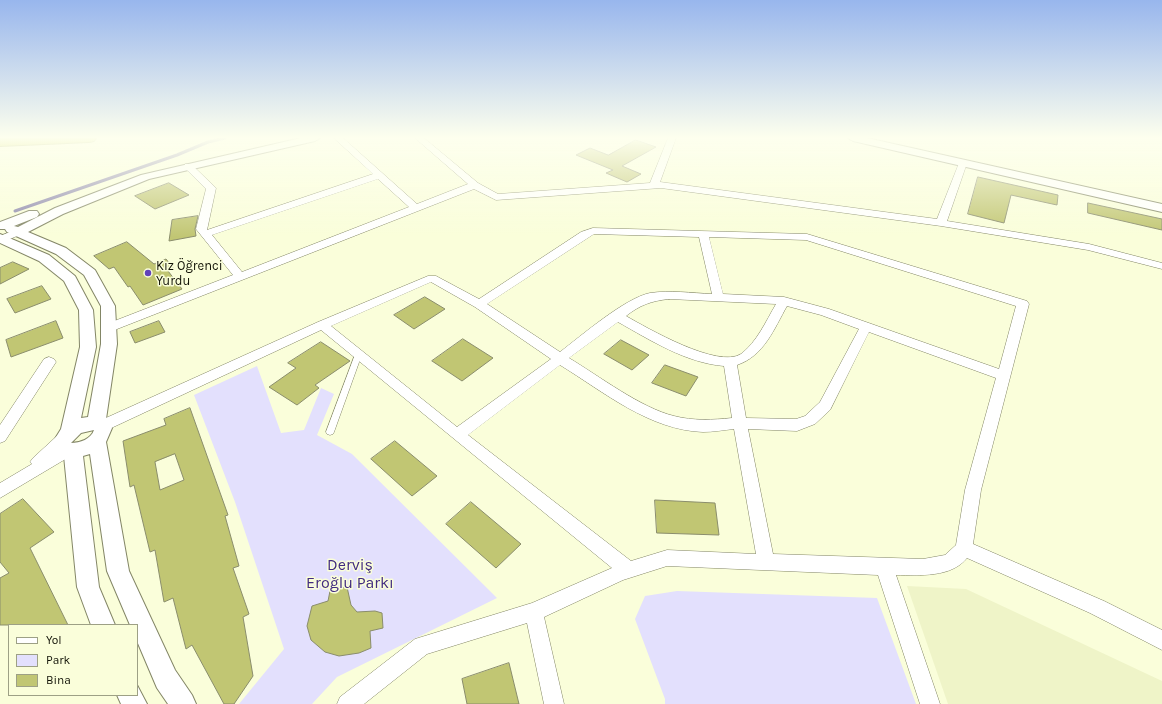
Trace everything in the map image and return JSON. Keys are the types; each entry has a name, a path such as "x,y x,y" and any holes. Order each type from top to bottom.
{"street":[{"path":"1,234 148,171"},
{"path":"1,234 18,232 60,211 145,177 169,171"},
{"path":"193,171 211,188 201,230 240,277"},
{"path":"375,171 416,208"},
{"path":"458,171 475,185 496,197 661,185 941,223 1089,247 1162,266"},
{"path":"654,186 660,171"},
{"path":"941,223 960,171"},
{"path":"998,171 1162,208"},
{"path":"1027,171 1162,201"},
{"path":"205,234 380,175"},
{"path":"108,328 475,185"},
{"path":"347,704 422,646 534,612 628,570 667,558 884,567 948,564 955,559 964,548 974,490 1023,304 807,237 593,231 585,234 479,304"},
{"path":"18,232 61,251 90,273 108,306 109,344 98,430 118,571 166,678 183,704"},
{"path":"702,233 718,296"},
{"path":"1,234 44,258 70,279 86,310 88,347 69,443 88,587 103,624"},
{"path":"0,491 22,478 69,443 82,424 98,430 322,325 432,278 479,304 559,358 648,413 674,422 703,426 740,424 797,425 810,420 825,406 866,327"},
{"path":"456,435 633,304 650,297 668,295 718,296 784,301 825,312 1004,376"},
{"path":"617,316 657,338 696,356 730,362 742,360 753,351 784,301"},
{"path":"322,325 456,435 628,570"},
{"path":"0,437 49,362"},
{"path":"730,362 766,562"},
{"path":"964,548 1097,607 1162,640"},
{"path":"884,567 930,704"},
{"path":"534,612 554,704"}],"lane":[{"path":"330,432 358,354"}],"shaded area":[{"path":"907,586 966,589 1162,681 1162,704 948,704"}],"green space":[{"name":"Derviş Eroğlu Parkı","path":"257,366 281,433 304,430 321,388 334,394 317,435 352,454 497,598 337,677 312,704 239,704 284,649 235,502 194,395"},
{"path":"677,591 877,598 916,704 665,704 665,699 635,619 645,596"}],"building":[{"path":"611,171 634,171 641,174 627,182 606,173"},
{"path":"978,177 1058,195 1057,205 1011,195 1004,223 968,214"},
{"path":"169,183 189,195 155,209 135,196"},
{"path":"1088,203 1162,219 1162,230 1088,213"},
{"path":"198,216 195,229 196,236 169,241 172,220"},
{"path":"127,242 154,264 166,259 174,269 168,271 182,289 143,305 114,267 109,269 94,256"},
{"path":"13,262 29,269 0,284 0,268"},
{"path":"42,286 51,299 15,313 7,299"},
{"path":"425,297 445,309 414,329 394,315"},
{"path":"56,321 63,338 11,357 6,340"},
{"path":"159,321 165,332 135,343 130,332"},
{"path":"463,339 493,358 462,381 432,361"},
{"path":"621,340 649,355 632,370 604,354"},
{"path":"321,342 350,361 315,385 319,388 297,405 269,387 296,368 288,363"},
{"path":"665,365 698,377 686,396 652,383"},
{"path":"190,408 228,515 225,516 239,566 233,568 249,614 243,617 253,676 234,704 224,704 192,645 186,649 173,598 164,602 155,550 150,552 134,485 130,487 123,441 166,425 164,419","holes":["175,454 184,480 160,490 155,462"]},
{"path":"395,441 437,476 412,496 371,459"},
{"path":"23,499 54,532 30,548 68,624 0,625 0,578 9,573 0,562 0,514"},
{"path":"655,500 715,503 719,535 657,533"},
{"path":"471,502 521,544 496,568 446,524"},
{"path":"347,587 351,605 357,612 375,611 382,613 383,628 370,631 371,648 359,653 339,656 325,652 311,640 307,626 312,606 328,601 330,591"},
{"path":"509,663 519,704 467,704 462,679"}],"waterway":[{"path":"15,211 131,171"}],"place":[{"name":"Kız Öğrenci Yurdu","path":"148,273"}]}
